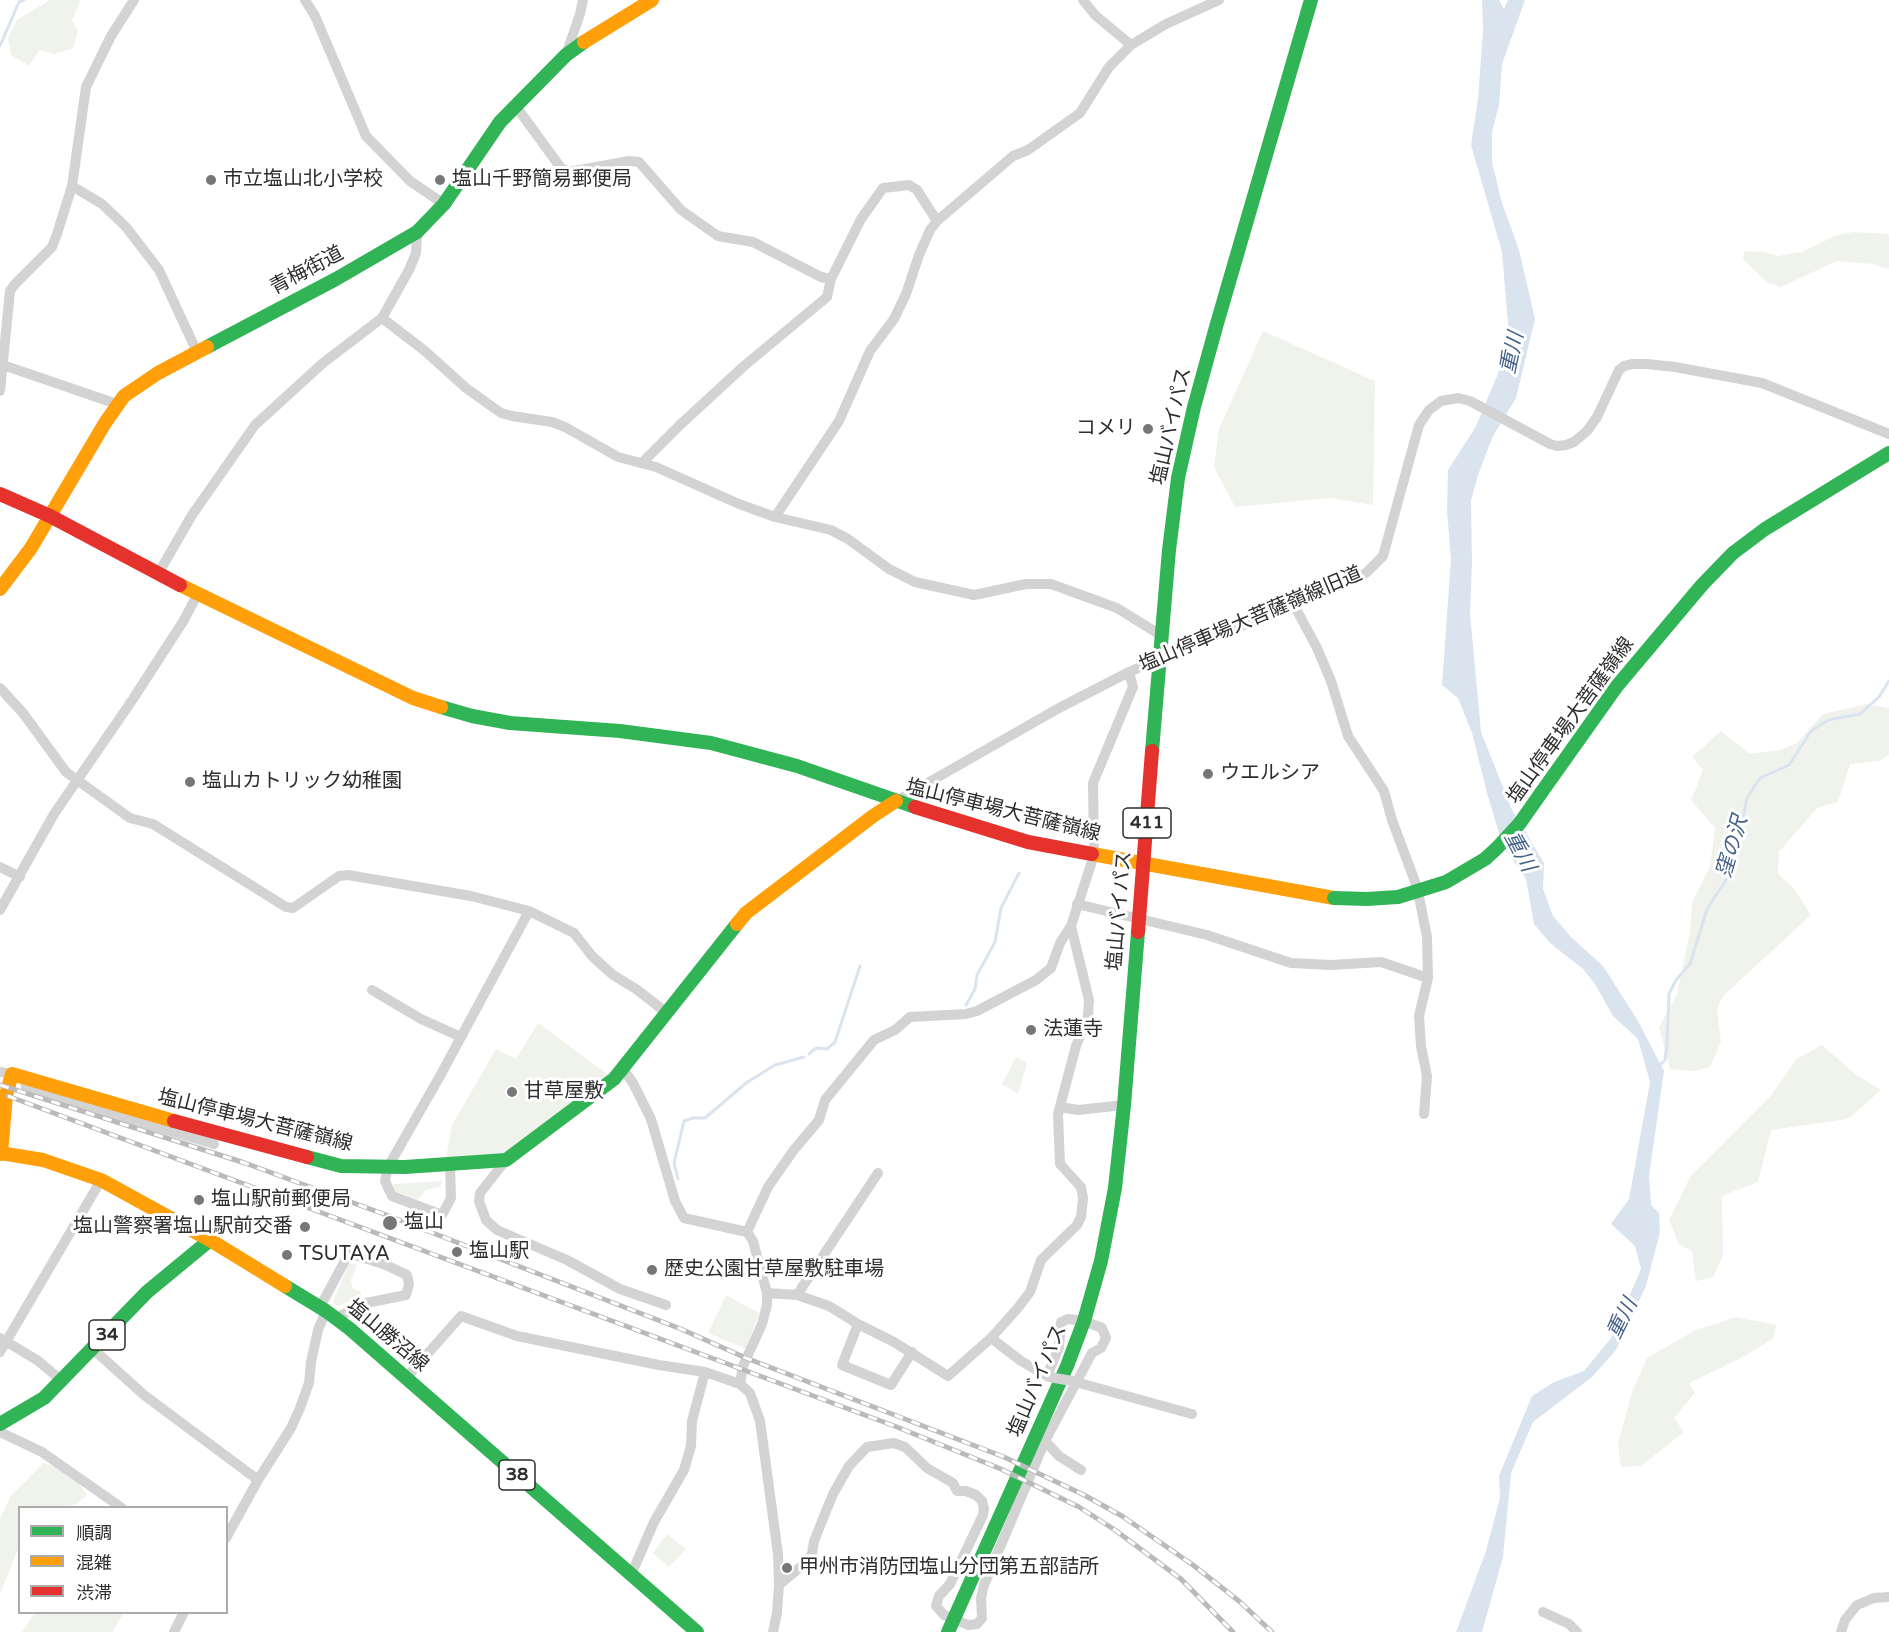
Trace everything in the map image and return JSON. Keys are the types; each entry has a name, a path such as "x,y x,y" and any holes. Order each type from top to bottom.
{"main road":[{"name":"青梅街道","path":"0,589 31,548 117,404 134,387 336,279 417,232 444,204 500,122 515,105 566,55 652,0"},
{"name":"塩山バイパス","path":"951,1626 1067,1366 1084,1321 1101,1261 1115,1188 1124,1105 1169,550 1178,478 1194,406 1311,0"},
{"name":"塩山停車場大菩薩嶺線","path":"12,1074 137,1111 341,1166 387,1167 506,1160 614,1079 746,913 896,801 1028,842 1334,898 1398,897 1446,882 1485,859 1520,823 1617,686 1688,601 1733,553 1765,529 1878,462 1889,453"},
{"path":"0,494 50,516 197,595 413,699 472,716 510,723 620,731 711,743 797,766 896,801"},
{"path":"1,1153 4,1114 12,1074"},
{"name":"塩山勝沼線","path":"1,1153 42,1160 101,1180 210,1240 328,1312 697,1632"},
{"name":"34","path":"0,1424 44,1398 147,1292 210,1240"}],"street":[{"path":"0,392 10,291 52,247 72,186 86,87 111,36 134,0"},
{"path":"305,0 320,26 366,136 410,181 444,204"},
{"path":"566,55 583,0"},
{"path":"1083,0 1095,15 1131,45"},
{"path":"775,517 839,421 870,351 894,319 906,294 919,255 930,230 937,221 1013,156 1028,150 1080,113 1109,67 1131,45 1166,24 1219,0"},
{"path":"515,105 561,168 568,172 628,161 639,162 681,210 717,236 753,242 821,278 831,279"},
{"path":"642,463 744,366 827,297 831,279 861,219 883,188 909,185 917,190 937,221"},
{"path":"72,186 102,204 126,227 159,270 197,352"},
{"path":"158,574 192,514 255,425 323,363 382,318 416,254 417,232"},
{"path":"382,318 425,351 466,388 501,412 512,416 552,422 618,457 642,463 739,504 775,517 831,530 848,539 889,569 915,582 974,596 1026,584 1052,584 1117,608 1162,636"},
{"path":"1,364 117,404"},
{"name":"塩山停車場大菩薩嶺線旧道","path":"896,801 1059,708 1129,672 1366,573 1383,556 1419,425 1429,410 1449,398 1470,401 1550,444 1566,445 1574,442 1587,431 1597,417 1619,370 1624,366 1634,364 1675,367 1762,383 1889,434"},
{"path":"0,910 54,814 184,620 197,595"},
{"path":"1294,605 1317,648 1348,735 1384,791 1392,820 1417,887 1427,937 1428,978 1419,1017 1426,1076 1424,1114"},
{"path":"747,1232 768,1187 793,1151 819,1120 825,1100 874,1040 895,1030 910,1017 966,1014 977,1011 1036,980 1051,968 1060,943 1071,926 1094,855 1093,783 1133,687 1129,672"},
{"path":"0,687 23,713 66,772 130,818 153,824 286,907 293,908 339,876 348,875 471,896 529,911 574,933 592,956 613,975 636,989 667,1014"},
{"path":"0,867 20,877"},
{"path":"1077,904 1207,935 1291,963 1331,965 1381,962 1428,978"},
{"path":"450,1164 451,1198 442,1215 392,1196 385,1180 387,1167 529,911"},
{"path":"767,1293 797,1295 829,1306 912,1352 948,1376 991,1338 1030,1292 1041,1260 1077,1225 1081,1217 1083,1198 1081,1187 1060,1164 1058,1114 1076,1046 1088,1016 1089,1000 1071,926"},
{"path":"372,990 421,1019 461,1037"},
{"path":"623,1069 633,1083 651,1119 675,1201 684,1218 747,1232 753,1241 767,1293 767,1305 743,1366 740,1384"},
{"path":"12,1074 26,1088 214,1144"},
{"path":"1060,1107 1078,1110 1124,1105"},
{"path":"506,1160 480,1193 479,1201 486,1220 497,1230 567,1260 620,1289 666,1305"},
{"path":"797,1295 878,1173"},
{"path":"0,1352 4,1339 101,1180"},
{"path":"228,1534 258,1480 291,1428 300,1408 309,1383 318,1330 328,1312 349,1253 386,1265 407,1275 409,1284 406,1295 328,1312"},
{"path":"406,1378 461,1316 517,1336 705,1372 740,1384 750,1393 760,1421 778,1554 779,1585 773,1632"},
{"path":"779,1585 804,1564 812,1554 814,1541 833,1494 849,1466 867,1447 894,1443 905,1447 927,1468 953,1483 957,1491 976,1495 982,1501 983,1515 950,1584 937,1601 938,1610 951,1626 973,1625 980,1622 984,1585 1045,1441 1075,1381 1092,1353 1101,1348 1106,1338 1102,1328 1084,1321 1068,1319 1061,1322 1059,1347 1048,1376"},
{"path":"858,1324 842,1365 891,1385 912,1352"},
{"path":"991,1338 1021,1361 1048,1376 1075,1381 1192,1414"},
{"path":"4,1339 38,1360 61,1380"},
{"path":"93,1349 144,1395 258,1480"},
{"path":"631,1575 654,1522 684,1470 691,1446 692,1421 705,1372"},
{"path":"0,1432 42,1452 119,1506"},
{"path":"1045,1441 1059,1456 1081,1470"},
{"path":"1841,1632 1845,1620 1857,1605 1874,1598 1889,1597"},
{"path":"1543,1612 1569,1624 1577,1632"},
{"path":"174,1632 183,1614"}],"shaded area":[{"path":"50,0 81,0 72,20 78,31 73,48 55,54 40,50 29,66 11,55 8,38 17,20"},
{"path":"1853,232 1889,234 1889,269 1873,264 1837,261 1781,287 1768,283 1743,259 1744,251 1764,252 1777,256 1802,252 1837,235"},
{"path":"1263,331 1375,381 1373,505 1330,498 1235,507 1214,467 1219,429"},
{"path":"1867,704 1889,708 1889,755 1879,761 1850,764 1838,802 1817,808 1779,852 1778,874 1795,890 1811,915 1723,996 1717,1009 1721,1042 1710,1067 1693,1071 1670,1069 1659,1027 1677,994 1690,932 1692,903 1710,866 1715,828 1691,800 1703,770 1692,757 1721,731 1750,754 1780,750 1797,743 1823,714"},
{"path":"538,1023 614,1079 515,1154 445,1164 452,1125 496,1049 516,1059"},
{"path":"1822,1045 1854,1073 1881,1090 1848,1119 1771,1130 1758,1182 1722,1196 1723,1255 1713,1277 1696,1281 1692,1251 1679,1244 1669,1220 1690,1177 1773,1093 1796,1059"},
{"path":"1016,1057 1027,1063 1018,1094 1002,1084"},
{"path":"442,1181 441,1186 426,1190 418,1200 394,1191 393,1184"},
{"path":"349,1263 357,1265 351,1280 355,1290 361,1291 361,1296 338,1306 333,1302"},
{"path":"726,1295 759,1313 746,1349 708,1333"},
{"path":"1736,1317 1776,1325 1773,1339 1741,1358 1689,1383 1695,1393 1674,1418 1684,1432 1641,1466 1621,1467 1618,1444 1632,1392 1647,1358 1694,1331"},
{"path":"43,1463 57,1467 78,1482 87,1495 70,1506 18,1506 18,1549 0,1594 0,1519 10,1497"},
{"path":"667,1534 686,1549 669,1567 653,1553"},
{"path":"34,1614 123,1614 112,1632 22,1632"}],"water":[{"name":"重川","path":"1482,0 1499,0 1504,9 1508,0 1525,0 1502,64 1499,105 1492,132 1492,162 1502,203 1519,250 1535,319 1516,398 1492,438 1471,500 1470,614 1481,732 1512,810 1544,863 1543,889 1553,916 1571,937 1603,966 1638,1021 1664,1071 1649,1176 1651,1205 1659,1213 1660,1232 1646,1286 1616,1350 1592,1377 1533,1422 1511,1473 1503,1557 1482,1632 1456,1632 1486,1551 1500,1498 1499,1476 1532,1396 1554,1382 1584,1371 1611,1338 1641,1269 1635,1246 1611,1224 1629,1199 1650,1082 1638,1039 1613,1016 1595,984 1583,969 1550,943 1534,924 1526,879 1503,846 1472,733 1458,698 1442,685 1451,559 1447,511 1448,470 1475,428 1503,362 1508,324 1502,252 1471,145 1478,99 1483,31"}],"waterway":[{"path":"0,46 19,2 24,0"},
{"name":"窪の沢","path":"1660,1065 1665,1060 1669,994 1676,980 1690,964 1707,909 1728,877 1735,857 1747,798 1760,778 1789,765 1811,731 1828,720 1860,714 1879,697 1889,681"},
{"path":"966,1005 975,989 977,975 995,942 1001,908 1019,873"},
{"path":"809,1054 816,1048 827,1049 835,1042 860,966"},
{"path":"678,1179 674,1163 684,1121 705,1118 746,1083 775,1065 804,1057"}],"railway":[{"path":"0,1085 245,1163 389,1216 681,1329 746,1358 1004,1457 1122,1516 1193,1565 1239,1601 1272,1632"},
{"path":"8,1096 897,1427 1001,1469 1079,1507 1115,1530 1181,1579 1233,1632"}],"traffic: fast":[{"path":"1152,751 1169,550 1178,478 1194,407 1216,327 1311,0"},
{"path":"207,347 336,279 417,232 444,204 500,122 566,55 584,42"},
{"path":"1541,793 1617,686 1702,585 1733,553 1765,529 1889,453"},
{"path":"441,707 510,723 620,731 711,743 797,766 915,807"},
{"path":"1334,898 1398,897 1446,882 1485,859 1497,848 1520,823 1541,793"},
{"path":"307,1157 341,1166 405,1167 506,1160 614,1079 737,924"},
{"path":"948,1632 1067,1366 1084,1321 1101,1261 1115,1188 1138,932"},
{"path":"0,1424 44,1398 147,1292 210,1240"},
{"path":"285,1286 350,1329 697,1632"}],"traffic: slow":[{"path":"584,42 652,0"},
{"path":"0,589 31,548 105,423 124,396 158,373 207,347"},
{"path":"180,585 413,698 441,707"},
{"path":"737,924 746,913 896,801"},
{"path":"1092,854 1334,898"},
{"path":"1,1154 6,1095 12,1074 174,1121"},
{"path":"0,1153 43,1160 101,1180 210,1240 285,1286"}],"traffic: jam":[{"path":"0,494 50,516 180,585"},
{"path":"1138,932 1152,751"},
{"path":"915,807 1028,842 1092,854"},
{"path":"174,1121 307,1157"}],"place":[{"name":"市立塩山北小学校","path":"211,180"},
{"name":"塩山千野簡易郵便局","path":"440,180"},
{"name":"コメリ","path":"1148,429"},
{"name":"ウエルシア","path":"1208,774"},
{"name":"塩山カトリック幼稚園","path":"190,782"},
{"name":"法蓮寺","path":"1031,1030"},
{"name":"甘草屋敷","path":"512,1092"},
{"name":"塩山駅前郵便局","path":"199,1200"},
{"name":"塩山","path":"390,1223"},
{"name":"塩山警察署塩山駅前交番","path":"305,1227"},
{"name":"塩山駅","path":"457,1252"},
{"name":"TSUTAYA","path":"287,1255"},
{"name":"歴史公園甘草屋敷駐車場","path":"652,1270"},
{"name":"甲州市消防団塩山分団第五部詰所","path":"787,1568"}]}
